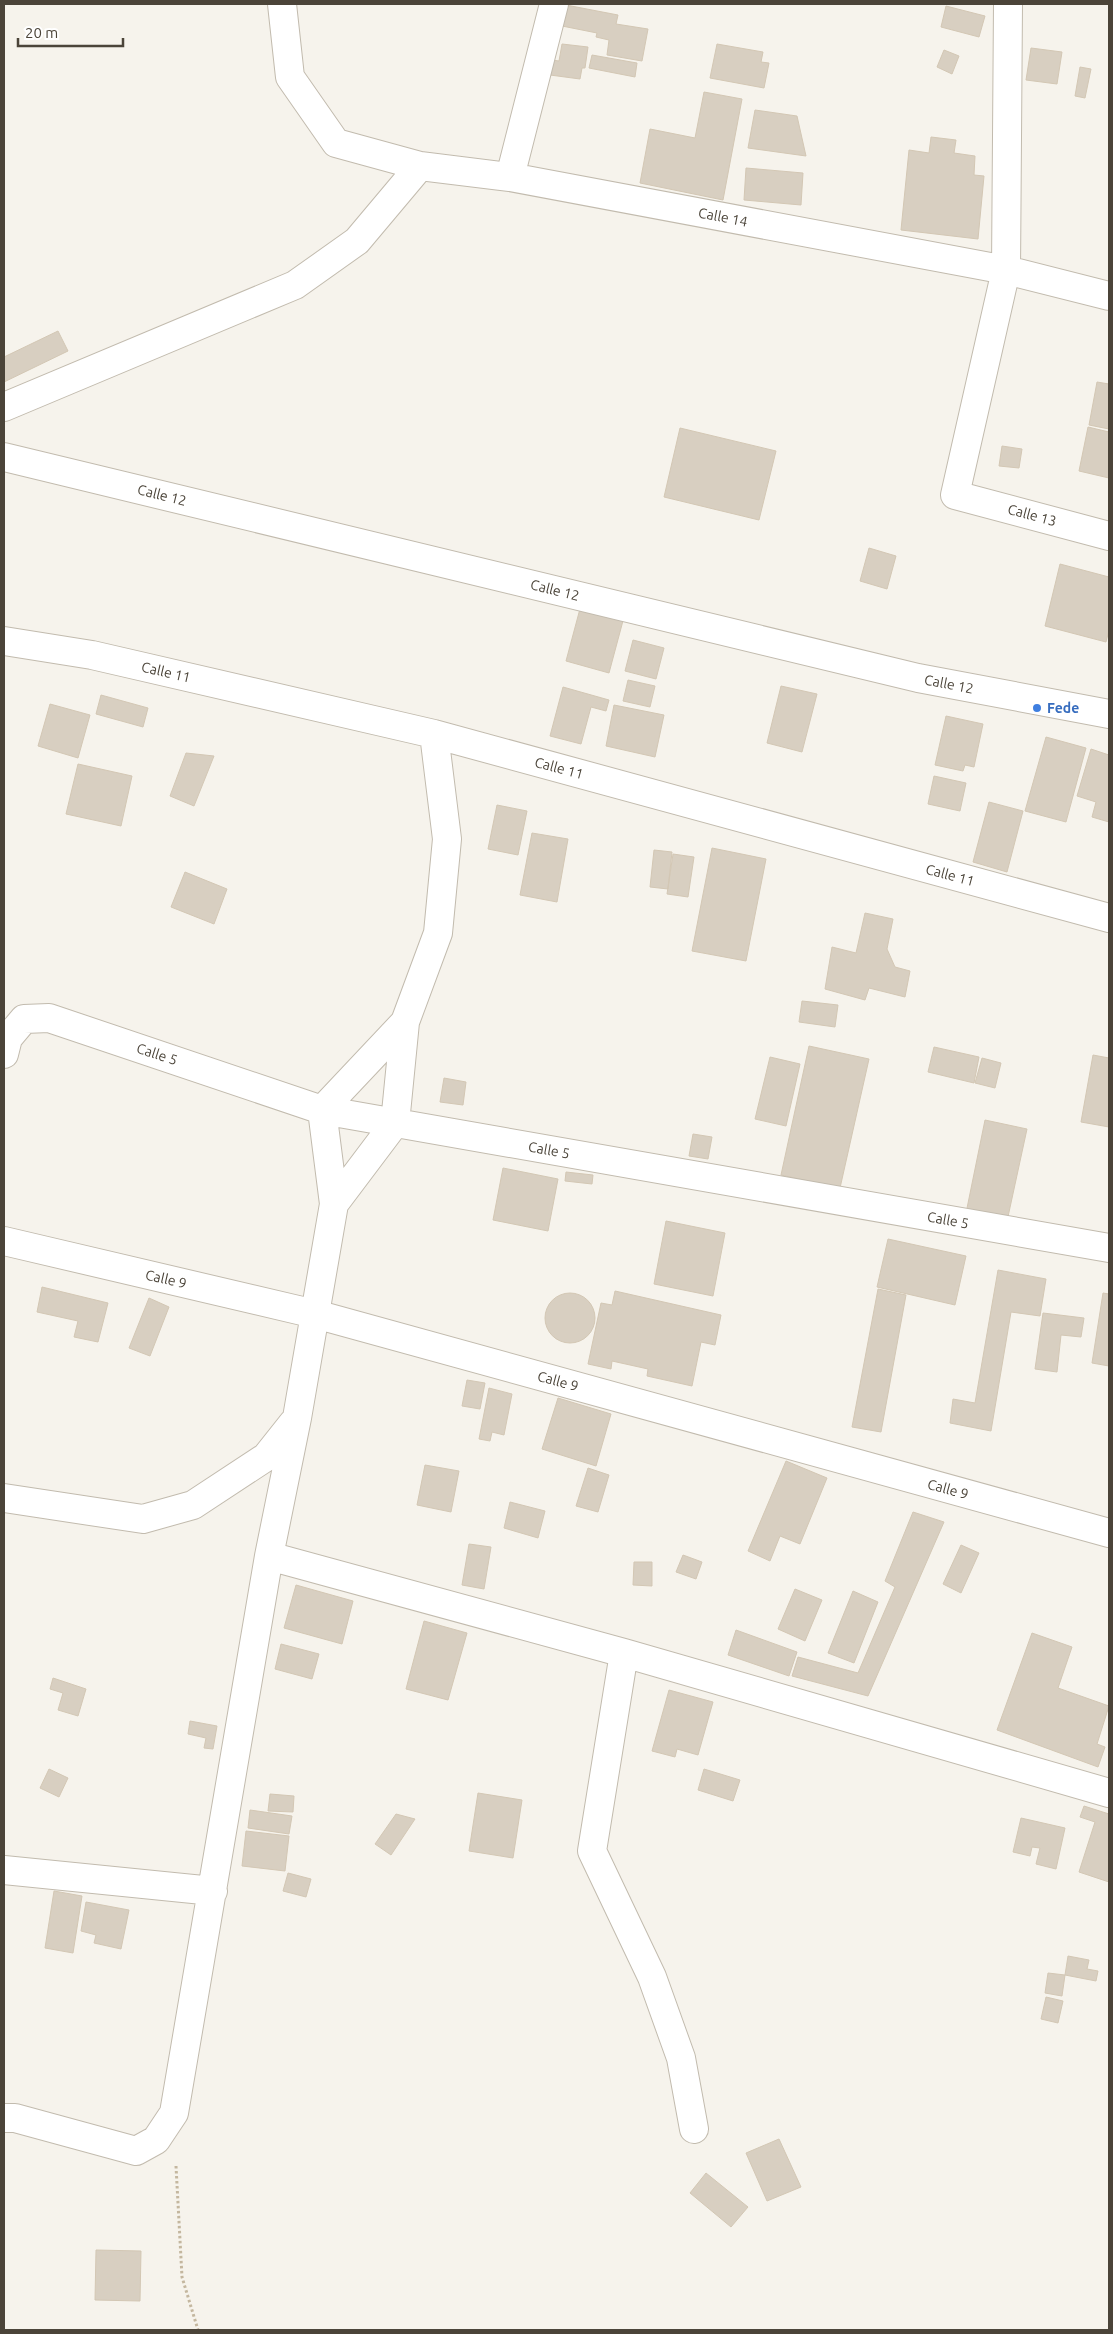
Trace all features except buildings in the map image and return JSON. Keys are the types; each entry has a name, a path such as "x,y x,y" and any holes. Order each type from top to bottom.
{"street":[{"name":"Calle 14","path":"282,4 290,77 336,143 420,166 510,178 1006,270 1109,296"},
{"path":"510,178 554,4"},
{"path":"1006,270 1008,4"},
{"path":"4,407 295,285 357,242 420,166"},
{"name":"Calle 13","path":"1006,270 955,495 1109,536"},
{"name":"Calle 12","path":"4,457 918,678 1109,714"},
{"name":"Calle 11","path":"4,641 92,655 434,734 1109,918"},
{"path":"334,1204 395,1123 405,1022 438,933 447,839 434,734"},
{"name":"Calle 5","path":"6,1046 24,1019 49,1018 322,1110 1109,1248"},
{"path":"4,2118 15,2118 136,2151 156,2140 174,2113 269,1556 297,1418 334,1204 322,1110 405,1022"},
{"name":"Calle 9","path":"4,1241 315,1314 1109,1533"},
{"path":"4,1498 143,1519 193,1505 266,1457 297,1418"},
{"path":"269,1556 624,1653 1109,1792"},
{"path":"624,1653 592,1851 652,1977 681,2058 694,2128"},
{"path":"4,1870 213,1891"}],"path":[{"path":"176,2161 182,2277 198,2330"}],"place":[{"name":"Fede","path":"1037,708"}]}
